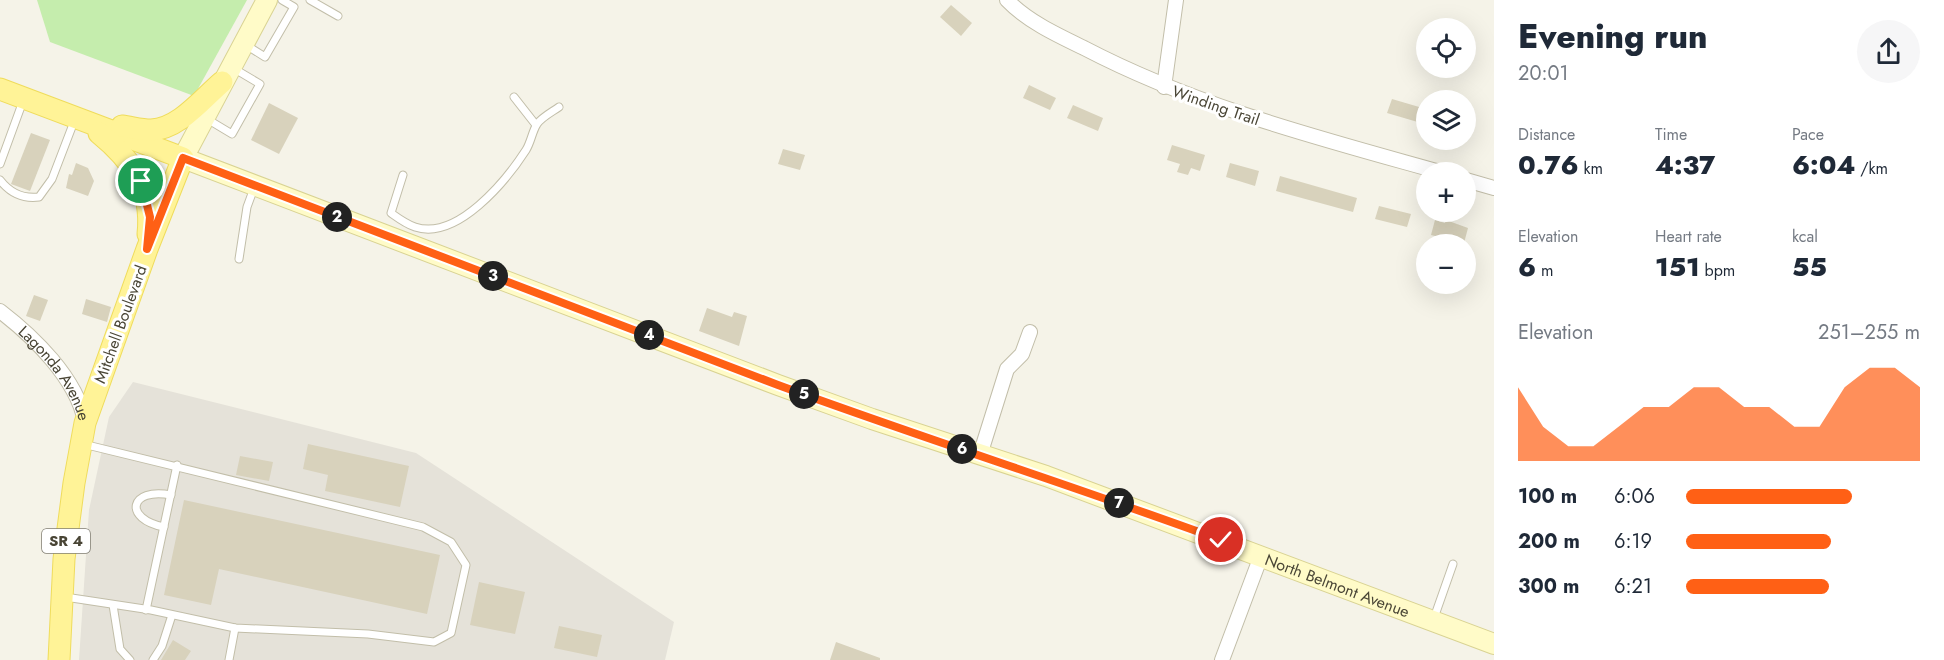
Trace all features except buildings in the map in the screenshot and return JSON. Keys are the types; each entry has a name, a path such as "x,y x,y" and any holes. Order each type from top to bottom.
{"main road":[{"path":"79,119 150,130 163,127 190,111 227,74"},
{"name":"North Belmont Avenue","path":"0,89 183,158"},
{"name":"SR 4","path":"79,119 122,152 141,181 150,217 147,249"},
{"name":"Mitchell Boulevard","path":"83,433 147,249 183,158"},
{"name":"Lagonda Avenue","path":"59,660 64,559 83,433"}],"street":[{"name":"Mitchell Boulevard","path":"183,158 267,0"},
{"name":"Winding Trail","path":"1007,0 1026,16 1059,36 1164,87 1287,129 1416,165"},
{"path":"1164,87 1176,0"},
{"name":"North Belmont Avenue","path":"183,158 255,186 417,237 778,385 1261,556 1494,644"},
{"path":"1476,183 1494,188"},
{"name":"Lagonda Avenue","path":"0,311 28,335 54,365 75,395 83,433"},
{"path":"980,455 1007,369 1022,354 1030,332"},
{"path":"1222,660 1261,556"}],"lane":[{"path":"282,0 294,7"},
{"path":"243,44 265,57 299,0"},
{"path":"310,0 338,16"},
{"path":"204,117 232,134 260,84 227,74"},
{"path":"0,164 24,98"},
{"path":"514,98 536,125"},
{"path":"403,175 391,213 404,222 417,237 457,220 478,207 521,158 536,125 559,107"},
{"path":"0,180 18,195 30,198 39,197 52,179 79,119"},
{"path":"239,259 247,207 255,186"},
{"path":"62,597 146,610 235,628 368,634 434,642 451,633 466,565 451,542 423,527 177,465 83,433"},
{"path":"146,610 177,465"},
{"path":"164,527 146,523 139,518 136,509 144,494 155,492 171,495"},
{"path":"1433,621 1453,564"},
{"path":"113,605 120,649 130,660"},
{"path":"153,660 162,646 172,615"},
{"path":"229,660 235,628"}],"shaded area":[{"path":"133,382 416,453 674,622 665,660 79,660 89,510 109,417"}],"green space":[{"path":"37,0 247,0 194,96 50,42"}],"route":[{"path":"141,181 150,217 147,249 183,158 778,385 872,419 1046,476 1221,540"}]}
